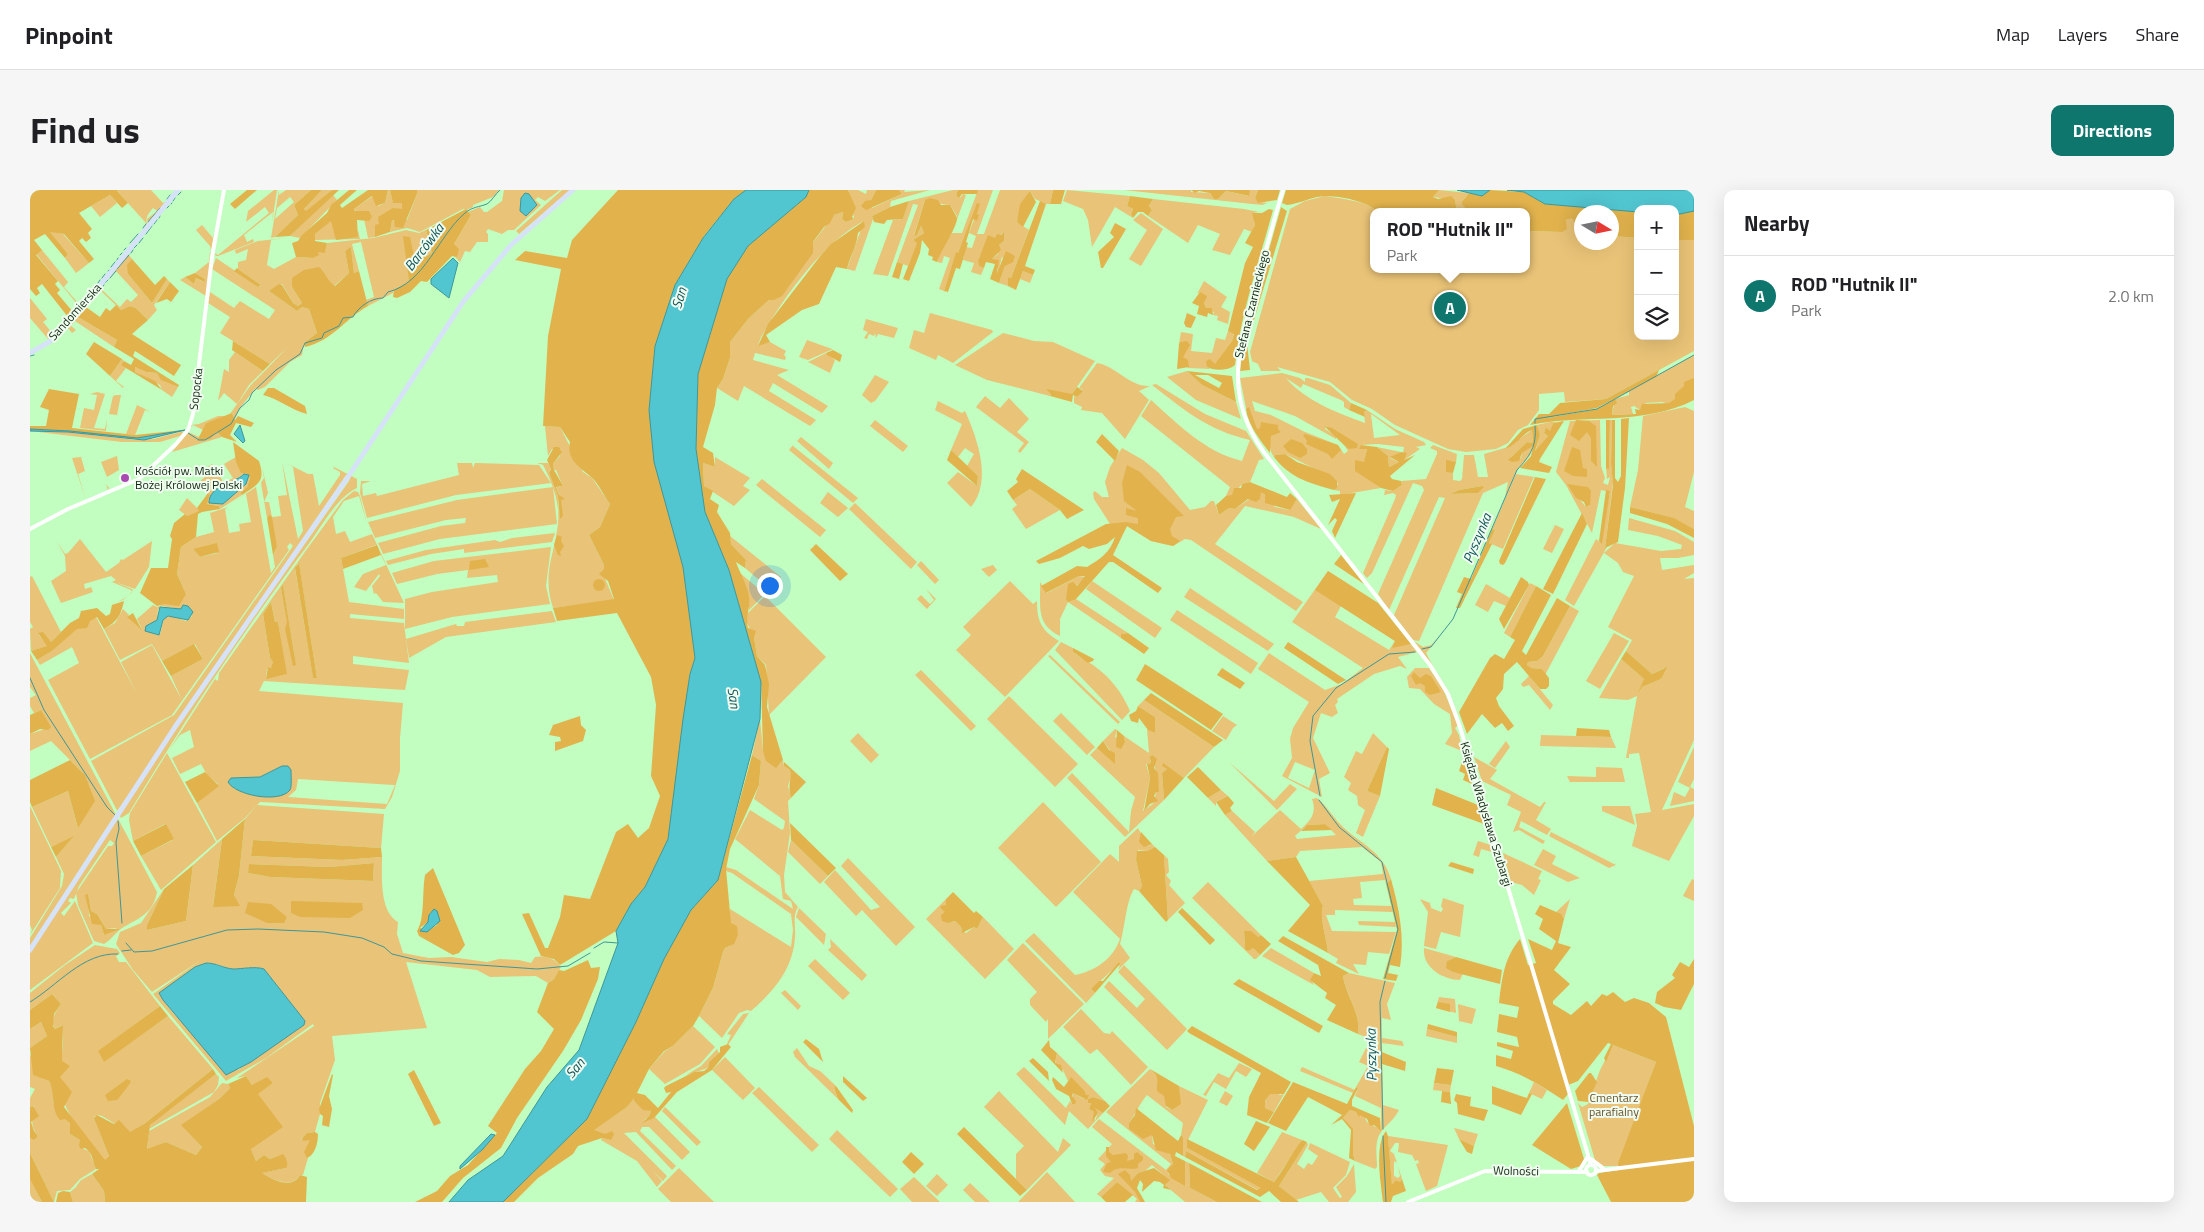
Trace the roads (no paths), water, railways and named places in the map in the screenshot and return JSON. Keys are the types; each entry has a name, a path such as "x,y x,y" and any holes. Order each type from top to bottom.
{"main road":[{"name":"Sandomierska","path":"30,353 61,332 178,190"},
{"path":"30,950 175,727 354,469 463,302 506,250 573,190"}],"street":[{"name":"Sopocka","path":"30,529 68,509 139,479 170,452 188,430 193,414 212,257 224,190"},
{"name":"Stefana Czarnieckiego","path":"1283,190 1239,350 1238,391 1243,414 1254,438 1315,517"},
{"name":"Księdza Władysława Szubargi","path":"1315,517 1430,665 1451,701 1586,1148 1588,1168"},
{"path":"1579,1170 1588,1158 1603,1168"},
{"path":"1588,1168 1614,1169 1694,1158"},
{"path":"1588,1168 1592,1175 1596,1169 1614,1169"},
{"name":"Wolności","path":"1408,1202 1481,1171 1569,1172 1588,1168"},
{"name":"Wolności","path":"1569,1172 1588,1168"}],"water":[{"name":"San","path":"746,190 809,190 806,197 748,246 727,279 698,374 696,449 705,512 729,570 761,682 760,719 718,880 691,910 664,959 636,1022 587,1119 503,1202 449,1202 468,1180 503,1156 547,1087 579,1050 618,943 616,931 631,904 645,887 668,839 683,719 690,674 695,658 683,567 654,462 649,410 655,346 675,285 703,238 734,199"},
{"path":"1457,190 1490,190 1482,196"},
{"path":"1507,190 1694,190 1694,211 1679,214 1679,205 1634,205 1634,212 1619,210 1619,205 1574,206 1545,204 1524,192"},
{"path":"525,193 529,194 537,205 526,216 520,211 521,198"},
{"path":"453,258 458,263 449,298 431,284 431,279"},
{"path":"240,425 245,441 243,443 234,434"},
{"path":"30,429 70,431 137,438 185,430 144,440 68,432 30,431"},
{"path":"244,474 249,475 246,484 223,504 209,503 213,492"},
{"path":"183,605 188,606 193,612 188,620 168,616 163,620 159,635 145,631 146,626 157,620 160,607 181,609"},
{"path":"282,766 288,766 291,770 291,788 284,794 267,797 248,794 232,787 228,782 231,778 260,777"},
{"path":"434,909 437,911 440,921 427,932 420,931 428,922 429,915"},
{"path":"206,963 233,969 264,969 305,1021 304,1025 251,1062 226,1075 159,993 195,967"},
{"path":"491,1134 495,1135 483,1149 460,1169 460,1166"}],"waterway":[{"name":"Barcówka","path":"188,433 199,440 205,440 231,424 240,408 249,400 252,393 276,370 300,354 305,343 322,338 324,333 339,326 343,318 353,317 365,304 383,298 388,292 401,287 412,279 422,269 455,223 473,208 489,203 500,190"},
{"path":"178,195 181,192"},
{"path":"167,199 170,195"},
{"path":"148,222 160,208"},
{"path":"154,224 157,220"},
{"path":"143,228 146,224"},
{"path":"146,234 152,226"},
{"path":"130,243 138,234"},
{"path":"139,243 143,238"},
{"path":"134,248 137,245"},
{"path":"117,269 129,255"},
{"path":"111,267 115,262"},
{"path":"110,278 116,271"},
{"path":"102,278 105,274"},
{"path":"96,286 100,280"},
{"path":"105,283 108,280"},
{"path":"98,292 104,285"},
{"path":"93,298 96,294"},
{"path":"78,316 91,301"},
{"path":"69,317 74,311"},
{"path":"59,329 67,320"},
{"path":"30,356 34,355"},
{"name":"Pyszynka","path":"1535,423 1535,419 1597,409 1694,355"},
{"name":"Pyszynka","path":"1422,649 1431,647 1453,619 1517,470 1532,450 1535,439 1535,426"},
{"name":"Pyszynka","path":"1320,796 1310,741 1313,716 1336,688 1389,654 1415,652"},
{"path":"30,678 44,710 107,807 115,815"},
{"name":"Pyszynka","path":"1319,800 1339,827 1382,862 1398,929 1385,978"},
{"path":"118,821 119,829 116,842 122,923"},
{"path":"126,943 134,952 152,951 227,930 258,929 324,932 362,938 384,947 392,954 421,961 537,969 568,966 590,953"},
{"path":"594,948 604,942 618,943"},
{"path":"122,951 131,950"},
{"path":"30,1002 82,964 93,958 118,954"},
{"name":"Pyszynka","path":"1383,1129 1380,1002 1385,981"},
{"name":"Pyszynka","path":"1383,1136 1386,1202"}],"place":[{"name":"ROD \"Hutnik II\"","path":"1450,308"},
{"name":"Kościół pw. Matki Bożej Królowej Polski","path":"125,478"}],"park label":[{"name":"Cmentarz parafialny","path":"1614,1105"}]}
